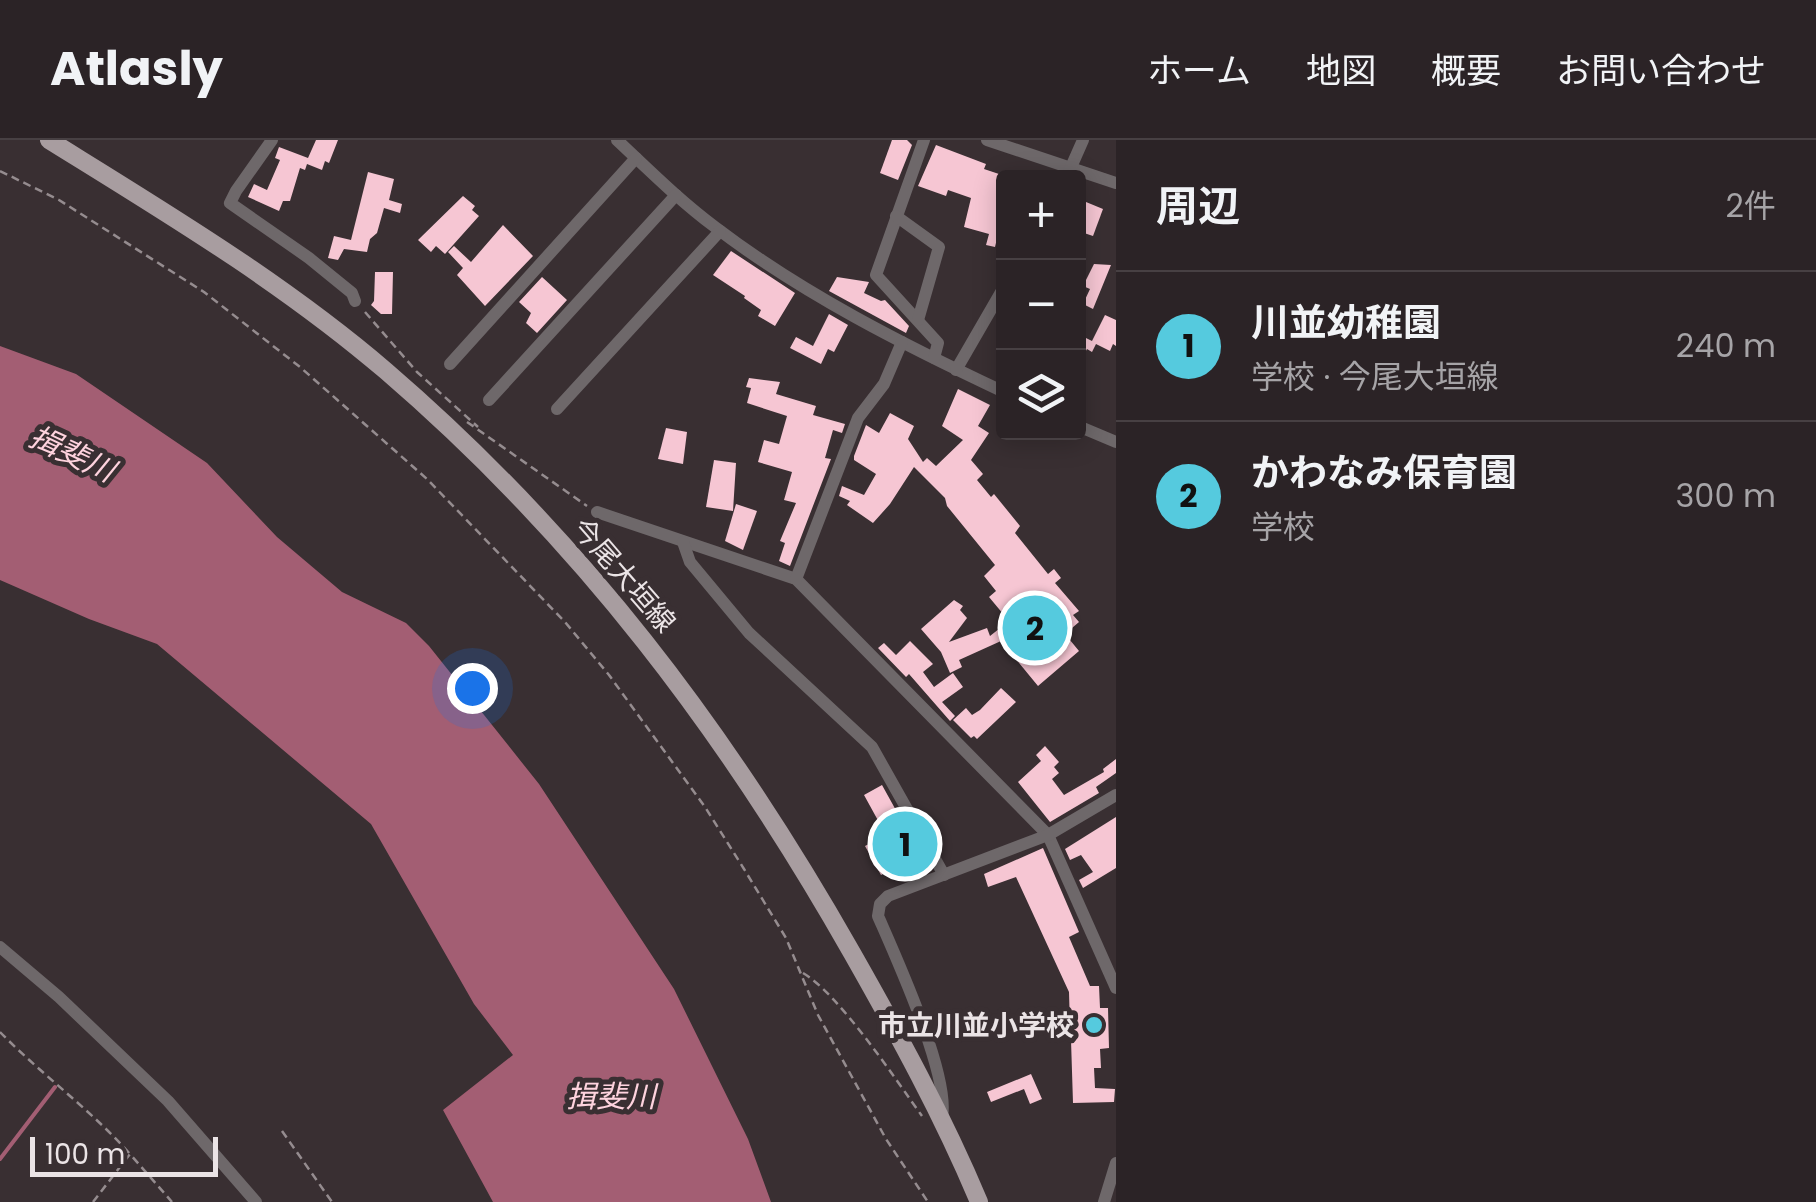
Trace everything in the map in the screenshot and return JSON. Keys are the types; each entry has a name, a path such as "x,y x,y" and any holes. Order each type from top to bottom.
{"main road":[{"name":"今尾大垣線","path":"49,140 228,252 346,338 442,422 596,580 685,690 766,808 909,1053 980,1202"}],"street":[{"path":"272,140 230,203 309,258 352,293 355,301"},
{"path":"616,140 676,195 757,258 902,342 996,388"},
{"path":"924,140 876,275 938,342 934,358"},
{"path":"986,140 1058,170"},
{"path":"1070,170 1084,140"},
{"path":"450,364 636,158"},
{"path":"1086,177 1116,183"},
{"path":"490,400 676,195"},
{"path":"896,216 939,247 918,320"},
{"path":"556,409 720,231"},
{"path":"956,370 996,302"},
{"path":"796,579 858,418 884,384 902,342"},
{"path":"1086,429 1116,442"},
{"path":"597,512 796,579 1048,835 1116,988"},
{"path":"684,542 690,562 749,633 872,747 944,875"},
{"path":"944,1126 939,1076 878,916 880,904 888,896 1048,835 1116,795"},
{"path":"0,947 59,997 168,1101 256,1202"},
{"path":"1104,1202 1116,1163"}],"path":[{"path":"0,171 59,200 204,292 300,366 440,491 565,622 609,675 705,807 786,938 818,1015 886,1139 928,1202"},
{"path":"355,301 417,372 483,431 597,512"},
{"path":"458,418 483,431"},
{"path":"800,972 813,979 848,1018 930,1127 944,1126"},
{"path":"0,1032 31,1065 108,1130 172,1202"},
{"path":"282,1131 332,1202"},
{"path":"93,1202 130,1154"}],"water":[{"name":"揖斐川","path":"0,346 76,374 207,463 277,537 342,592 406,623 429,646 539,784 674,989 748,1139 771,1202 493,1202 443,1110 513,1055 474,1004 371,824 157,644 0,580"}],"building":[{"path":"316,140 338,140 329,163 325,161 322,170 307,164 305,170 300,168 290,201 283,201 279,211 248,197 254,184 267,190 280,160 275,158 279,147 308,158"},
{"path":"892,140 907,140 912,145 898,180 880,173"},
{"path":"936,145 986,164 984,169 996,173 995,247 986,245 989,234 964,227 971,198 948,190 946,196 918,186"},
{"path":"368,172 394,179 389,200 402,204 400,213 384,208 367,252 344,249 338,260 328,258 334,236 351,240"},
{"path":"463,196 475,206 472,210 479,216 445,254 436,246 431,252 418,240"},
{"path":"1086,202 1103,209 1093,236 1086,234"},
{"path":"503,225 533,256 485,306 457,275 463,268 448,252 454,246 471,262"},
{"path":"731,251 795,293 775,326 758,316 761,310 745,296 713,275"},
{"path":"1094,264 1111,265 1093,309 1086,306 1090,289 1086,280"},
{"path":"375,272 393,272 392,314 381,314 371,305"},
{"path":"542,277 567,300 537,333 526,323 531,313 519,302"},
{"path":"837,277 869,282 864,293 885,300 909,326 906,333 829,291"},
{"path":"829,314 848,325 834,352 828,349 821,364 790,348 796,337 813,346"},
{"path":"1105,315 1116,320 1116,346 1113,344 1110,351 1096,344 1092,352 1086,351 1086,338 1092,341"},
{"path":"749,378 780,382 776,394 816,406 813,415 845,424 842,433 833,430 825,458 831,459 790,566 779,561 785,543 780,541 796,503 784,500 792,472 758,462 764,440 779,444 787,416 747,403"},
{"path":"958,389 990,405 978,426 989,433 971,460 983,474 977,480 1020,526 1015,533 1048,574 1054,569 1061,578 1055,583 1079,611 1073,615 1079,622 1065,634 1079,651 1038,686 1001,641 959,660 962,667 950,673 941,652 921,629 954,600 963,606 960,610 967,618 949,642 987,628 990,636 1009,621 989,597 996,591 984,576 995,565 947,506 945,498 914,467 873,523 839,496 842,486 864,495 876,474 854,460 854,456 866,425 879,433 890,413 914,426 908,439 923,462 927,458 936,466 963,440 942,426"},
{"path":"666,428 687,432 683,464 658,459"},
{"path":"714,460 736,463 733,511 706,507"},
{"path":"736,504 757,511 743,550 725,541"},
{"path":"910,641 933,664 923,672 934,687 953,673 963,687 942,702 955,716 950,721 909,674 906,677 878,648 884,643 896,655"},
{"path":"1001,688 1016,702 977,739 971,738 953,720 966,708 972,715 980,710"},
{"path":"1045,746 1059,762 1054,767 1059,773 1052,779 1064,795 1104,772 1116,759 1116,773 1096,787 1099,793 1050,822 1018,782 1041,761 1036,755"},
{"path":"882,785 929,870 921,873 916,858 881,875 865,846 886,835 864,795"},
{"path":"1116,817 1116,868 1083,888 1079,880 1093,872 1081,855 1070,860 1065,849"},
{"path":"1043,848 1079,932 1069,937 1090,986 1099,986 1100,1008 1108,1008 1109,1048 1100,1049 1101,1068 1094,1068 1095,1088 1115,1089 1114,1102 1073,1103 1071,1040 1060,1038 1060,1028 1070,1027 1069,992 1016,877 988,887 984,874"},
{"path":"1031,1074 1042,1099 1030,1104 1024,1089 991,1102 987,1092"}],"waterway":[{"path":"0,1159 55,1087"}],"place":[{"name":"かわなみ保育園","path":"1035,628"},
{"name":"川並幼稚園","path":"905,844"},
{"name":"市立川並小学校","path":"1094,1025"}]}
